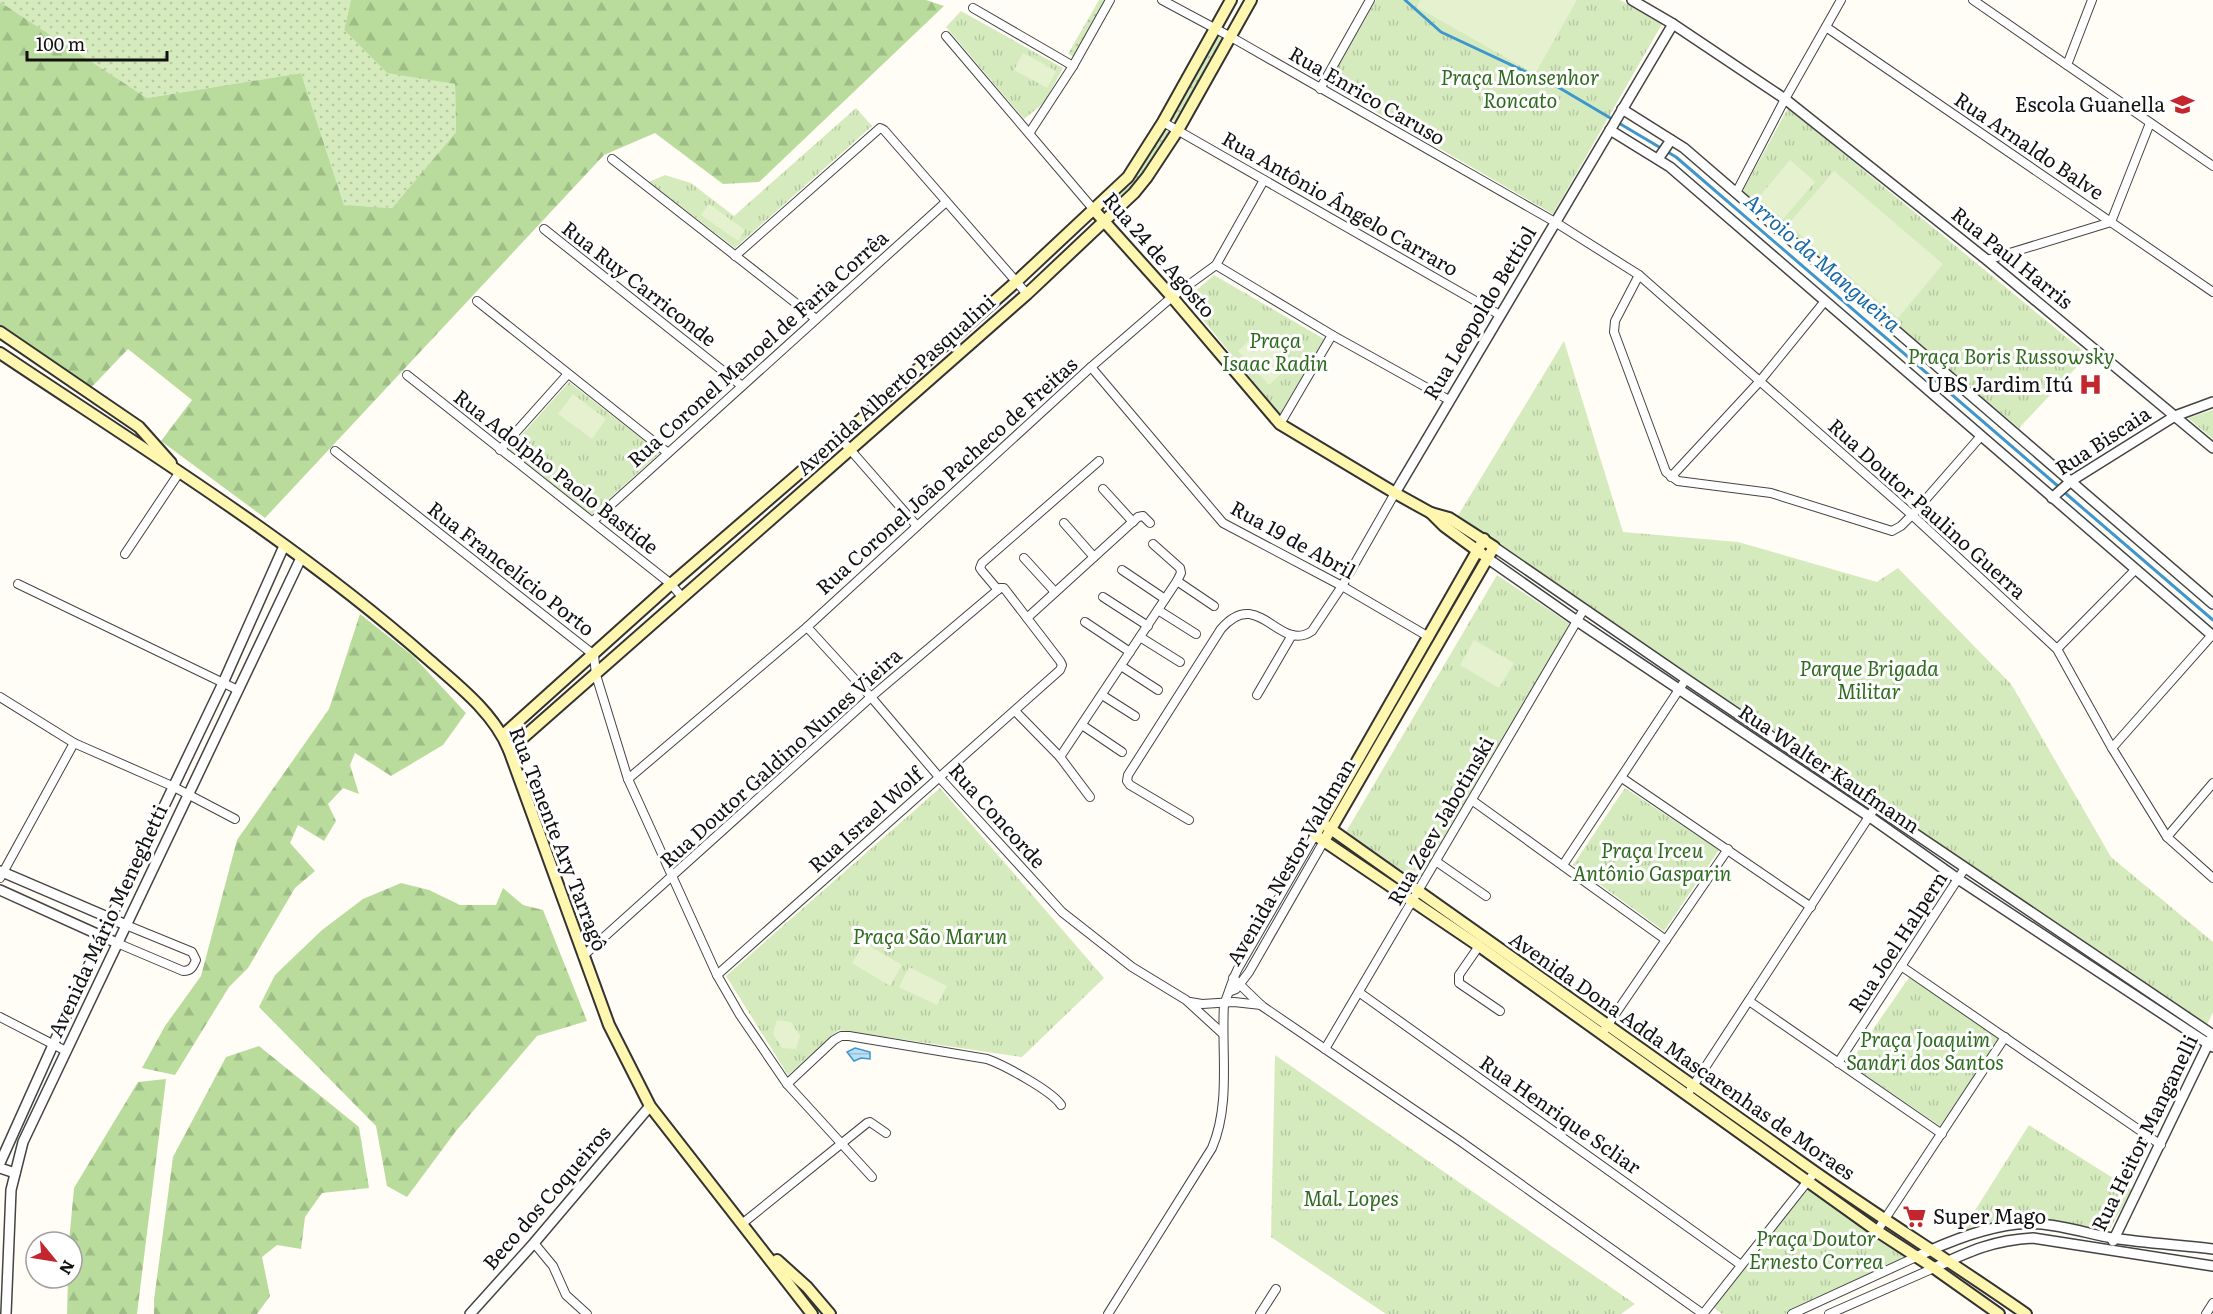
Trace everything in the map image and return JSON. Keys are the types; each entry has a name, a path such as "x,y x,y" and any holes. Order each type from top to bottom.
{"main road":[{"name":"Avenida Alberto Pasqualini","path":"503,735 671,584 1017,281 1128,177 1163,122 1232,0"},
{"name":"Avenida Alberto Pasqualini","path":"509,750 851,451 1105,223 1141,186 1178,130 1251,0"},
{"name":"Rua 24 de Agosto","path":"1094,210 1280,424 1395,493"},
{"name":"Rua Tenente Ary Tarragô","path":"0,332 136,425 179,473"},
{"name":"Rua Tenente Ary Tarragô","path":"0,353 179,473 300,558 397,632 461,688 503,735 609,1025 650,1106 812,1314"},
{"path":"127,438 134,436 137,432 136,425"},
{"name":"Rua Walter Kaufmann","path":"1395,493 1431,513 1449,518 1494,547"},
{"name":"Rua Walter Kaufmann","path":"1431,513 1444,526 1487,558"},
{"name":"Avenida Nestor Valdman","path":"1319,838 1484,539"},
{"name":"Avenida Nestor Valdman","path":"1326,825 1494,547"},
{"name":"Avenida Dona Adda Mascarenhas de Moraes","path":"1326,825 1479,946 1605,1029"},
{"name":"Avenida Dona Adda Mascarenhas de Moraes","path":"1319,838 1416,896 1812,1177 1932,1249 2026,1314"},
{"name":"Avenida Dona Adda Mascarenhas de Moraes","path":"1812,1177 1877,1231 1999,1314"},
{"name":"Rua Tenente Ary Tarragô","path":"761,1246 807,1287 830,1314"}],"street":[{"path":"1030,132 1073,66 1110,0"},
{"name":"Rua Enrico Caruso","path":"1162,0 1216,28 1555,222"},
{"path":"1320,89 1370,0"},
{"name":"Rua Paul Harris","path":"1632,0 1673,24 1785,99 1987,260 2213,448"},
{"path":"1736,193 1785,99 1842,0"},
{"path":"1973,0 2213,166"},
{"path":"2067,65 2091,0"},
{"path":"973,8 1073,66"},
{"name":"Rua Leopoldo Bettiol","path":"1292,635 1298,637 1312,631 1342,586 1449,400 1673,24"},
{"name":"Rua Arnaldo Balve","path":"1826,27 2213,292"},
{"name":"Rua 24 de Agosto","path":"946,36 1094,210"},
{"path":"1616,120 1665,150 1684,148 1736,193 2061,489 2136,569 2212,636 2112,748"},
{"path":"1616,120 1665,150 1670,167 1981,436 2061,489 2213,604"},
{"name":"Rua Antônio Ângelo Carraro","path":"1163,122 1500,315"},
{"path":"1987,260 2111,222 2150,123"},
{"path":"735,256 880,128 1027,294"},
{"path":"612,159 816,319"},
{"name":"Rua Coronel João Pacheco de Freitas","path":"628,779 807,627 1091,366 1172,297 1216,265 1264,180"},
{"name":"Rua Coronel Manoel de Faria Corrêa","path":"592,521 946,202"},
{"name":"Rua Doutor Paulino Guerra","path":"1555,222 1639,275 1912,516 2057,649 2112,748 2167,837 2213,878"},
{"name":"Rua Ruy Carriconde","path":"544,229 742,386"},
{"path":"1216,265 1332,335 1449,400"},
{"path":"1639,275 1615,321 1614,332 1666,472 1678,481 1771,493 1892,531 1912,516 1981,436"},
{"path":"477,301 567,375 668,453"},
{"path":"1671,477 1760,381 1825,301"},
{"path":"1280,424 1332,335"},
{"name":"Rua 19 de Abril","path":"1091,366 1223,523 1342,586 1429,637"},
{"name":"Rua Adolpho Paolo Bastide","path":"407,375 671,584 682,597"},
{"path":"500,450 567,375"},
{"name":"Rua Biscaia","path":"2061,489 2175,416 2213,402"},
{"path":"840,438 917,526"},
{"name":"Rua Francelício Porto","path":"335,451 594,655 596,675 628,779 717,975 740,1015 787,1084 872,1177"},
{"path":"1099,461 981,562 981,569 1027,618 1132,522 1143,516 1150,523"},
{"path":"125,554 179,473"},
{"path":"1102,489 1132,522"},
{"path":"1064,524 1094,557"},
{"path":"1060,757 1181,573 1180,568 1153,544"},
{"name":"Avenida Mário Meneghetti","path":"0,1163 102,936 223,683 284,546"},
{"name":"Rua Walter Kaufmann","path":"1494,547 2213,1034"},
{"name":"Avenida Mário Meneghetti","path":"6,1314 3,1292 11,1190 23,1142 300,558"},
{"path":"1024,558 1055,592"},
{"name":"Rua Walter Kaufmann","path":"1487,558 1958,879 2210,1046"},
{"path":"2057,649 2136,569"},
{"path":"1122,570 1165,599"},
{"path":"1177,581 1214,606"},
{"path":"18,584 238,690"},
{"name":"Rua Doutor Galdino Nunes Vieira","path":"583,957 871,697 1000,589"},
{"path":"1103,597 1148,626"},
{"name":"Rua Zeev Jabotinski","path":"1325,1049 1584,609"},
{"path":"1158,610 1196,634"},
{"path":"1189,820 1130,786 1127,781 1128,776 1221,629 1236,614 1244,612 1292,635 1257,695"},
{"name":"Rua Israel Wolf","path":"717,975 1060,670 1062,665 1027,618"},
{"path":"1085,622 1130,652"},
{"name":"Rua Concorde","path":"807,627 1062,912 1132,967 1186,1000 1222,1033"},
{"path":"1140,637 1180,662"},
{"path":"1121,666 1158,690"},
{"path":"1563,865 1686,679"},
{"path":"1102,695 1135,716"},
{"path":"0,697 74,743 172,786 235,819"},
{"path":"1015,711 1060,757 1090,797"},
{"path":"1082,725 1122,752"},
{"path":"0,890 183,971 189,971 193,967 196,960 192,952 1,874 74,743"},
{"path":"1622,778 1811,907"},
{"path":"2167,837 2213,783"},
{"path":"1473,801 1666,940"},
{"path":"1690,1091 1876,806"},
{"name":"Avenida Nestor Valdman","path":"1231,991 1233,978 1319,838"},
{"name":"Avenida Nestor Valdman","path":"1231,991 1241,984 1275,930 1319,838"},
{"path":"1605,1029 1728,849"},
{"path":"1437,862 1486,896"},
{"name":"Rua Joel Halpern","path":"1838,1063 1965,868"},
{"path":"1479,946 1459,975 1459,984 1500,1011"},
{"path":"1901,966 2161,1145"},
{"path":"1233,978 1262,1006 1460,1141 1703,1314 1812,1177"},
{"path":"1108,1314 1205,1161 1216,1139 1222,1105 1224,1004 1231,991"},
{"name":"Rua Henrique Scliar","path":"1360,993 1741,1265"},
{"name":"Rua Concorde","path":"1186,1000 1202,1004 1234,1002 1262,1006"},
{"path":"1749,1001 1942,1134"},
{"path":"0,1017 66,1051"},
{"name":"Rua Heitor Manganelli","path":"2110,1248 2210,1046 2213,1034"},
{"path":"787,1084 834,1040 841,1036 849,1036 987,1059 999,1063 1054,1097 1061,1105"},
{"path":"1877,1231 2005,1037"},
{"name":"Beco dos Coqueiros","path":"470,1314 534,1243 650,1106"},
{"path":"743,1224 868,1122 886,1134"},
{"path":"0,1168 15,1173"},
{"path":"1792,1314 1932,1249 1999,1227 2040,1224 2115,1238 2213,1249"},
{"path":"1828,1314 1979,1247 2012,1239 2043,1239 2110,1248 2213,1266"},
{"path":"534,1243 553,1266 566,1295 587,1314"},
{"path":"1260,1314 1276,1289"},
{"path":"2206,1314 2213,1303"},
{"path":"1810,1306 1816,1314"}],"green space":[{"path":"0,0 351,0 344,30 386,72 455,84 456,132 392,208 344,205 301,73 147,98"},
{"path":"351,0 926,0 944,6 759,182 723,184 655,133 604,155 265,518 161,441 192,400 128,349 85,394 0,336 0,2 147,98 301,73 344,205 392,208 456,132 455,84 387,73 344,30"},
{"path":"1099,0 1106,0 1074,57 1068,54"},
{"name":"Praça Monsenhor Roncato","path":"1376,0 1620,0 1662,24 1553,214 1328,84"},
{"path":"1421,0 1577,0 1535,74 1417,7"},
{"path":"961,11 1063,68 1044,103 1024,119 946,27"},
{"path":"1217,32 1225,37 1179,123 1168,118"},
{"path":"1023,53 1056,71 1047,88 1014,70"},
{"path":"856,108 872,126 735,248 649,182 665,175 691,183 734,216"},
{"name":"Praça Boris Russowsky","path":"1788,108 2088,355 2019,428 1741,194"},
{"path":"1164,125 1174,131 1141,181 1109,213 1104,206"},
{"path":"1790,160 1815,182 1783,219 1758,198"},
{"path":"1834,171 1943,264 1898,318 1788,224"},
{"path":"709,204 745,230 738,241 701,215"},
{"name":"Praça Isaac Radin","path":"1214,275 1324,339 1280,414 1186,299"},
{"path":"1260,330 1292,364 1269,385 1238,351"},
{"name":"Parque Brigada Militar","path":"1564,341 1623,532 1738,542 1877,582 1898,568 2011,684 2111,857 2213,942 2213,1012 2206,1027 1456,519"},
{"path":"569,382 660,453 591,515 507,451"},
{"path":"573,394 606,419 592,439 558,414"},
{"path":"2213,410 2213,439 2188,418"},
{"path":"1497,575 1573,626 1421,884 1346,832"},
{"path":"360,614 413,656 466,713 443,745 391,776 355,753 350,765 359,794 343,788 328,804 336,821 324,841 298,825 290,843 315,871 295,888 248,968 229,987 175,1075 142,1068 165,1026 201,976 237,840 329,709"},
{"path":"1474,640 1514,663 1499,688 1460,665"},
{"name":"Praça São Marun","path":"940,788 1104,978 1022,1057 839,1030 788,1075 726,976"},
{"name":"Praça Irceu Antônio Gasparin","path":"1625,788 1719,850 1664,931 1573,865"},
{"path":"401,883 429,890 460,905 496,905 503,888 523,905 543,910 587,1021 537,1036 456,1131 407,1197 387,1186 376,1126 259,1007 275,975 322,930 363,899"},
{"path":"864,943 902,965 890,986 852,963"},
{"path":"909,967 947,986 937,1005 899,987"},
{"name":"Praça Joaquim Sandri dos Santos","path":"1910,976 2000,1038 1940,1126 1849,1064"},
{"path":"777,1020 791,1022 800,1036 796,1049 782,1048 773,1034"},
{"path":"259,1046 359,1127 369,1188 322,1193 305,1217 301,1249 277,1245 262,1257 270,1296 257,1314 154,1314 173,1157 226,1057"},
{"name":"Mal. Lopes","path":"1275,1055 1635,1304 1621,1314 1386,1314 1271,1237"},
{"path":"166,1079 137,1314 67,1314 68,1290 84,1290 84,1230 70,1230 74,1188 138,1082"},
{"path":"2029,1125 2132,1190 2108,1232 2040,1219 1997,1222 1960,1234"},
{"name":"Praça Doutor Ernesto Correa","path":"1808,1188 1906,1258 1785,1314 1722,1314 1712,1306"}],"water":[{"path":"855,1048 870,1052 870,1059 861,1058 854,1061 847,1052"}],"waterway":[{"name":"Arroio da Mangueira","path":"1405,0 1441,32 1558,87 1676,157 2059,487"},
{"name":"Arroio da Mangueira","path":"2064,492 2213,620"}],"place":[{"name":"Escola Guanella","path":"2183,105"},
{"name":"UBS Jardim Itú","path":"2091,385"},
{"name":"Super Mago","path":"1915,1217"}]}
